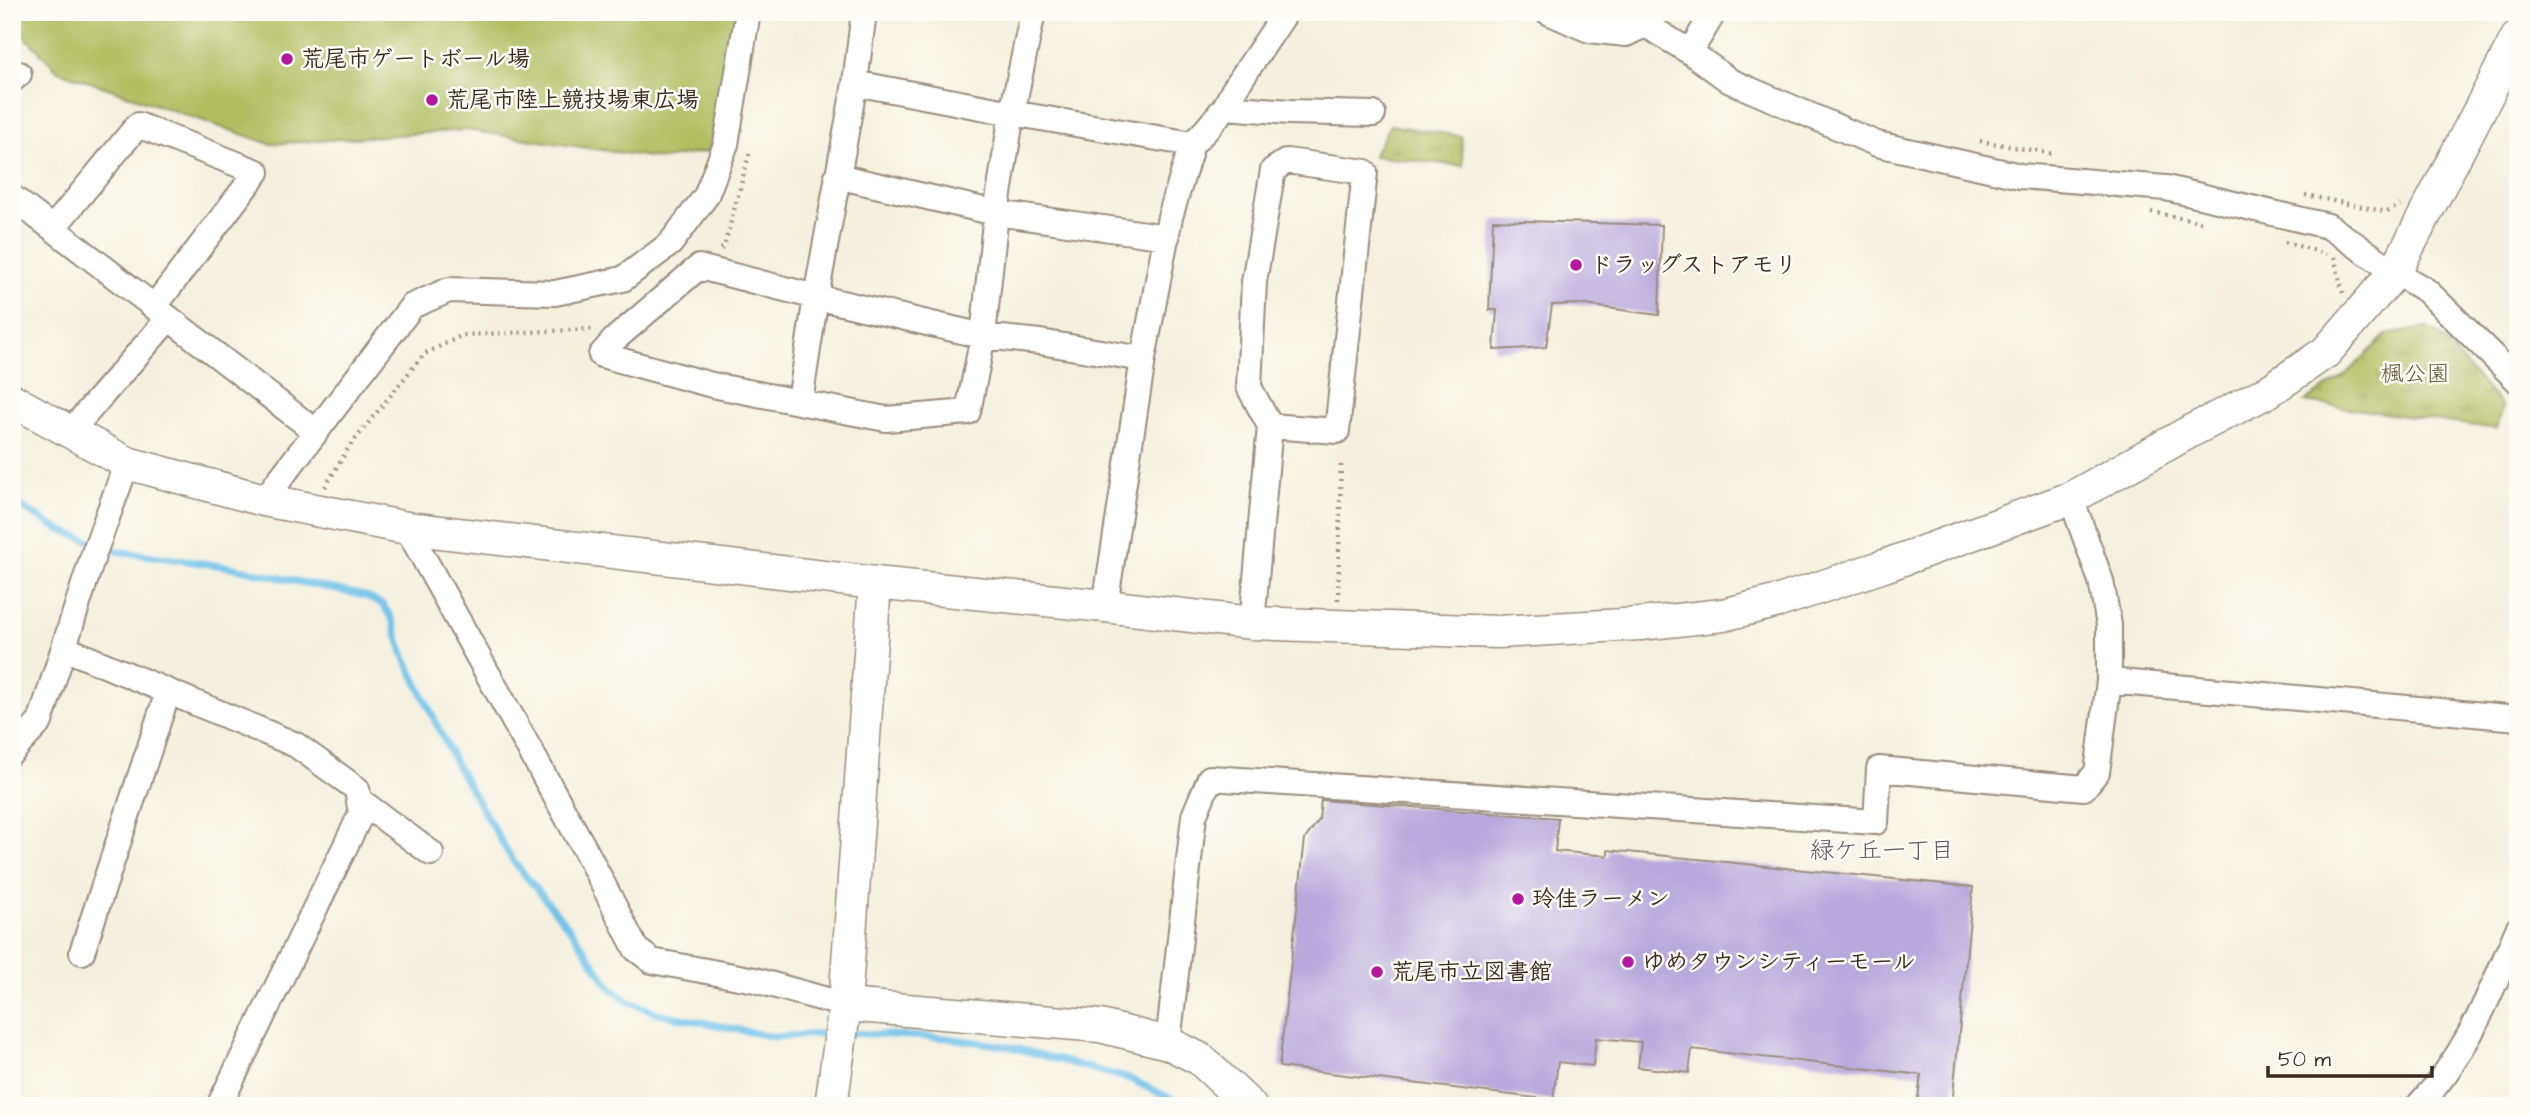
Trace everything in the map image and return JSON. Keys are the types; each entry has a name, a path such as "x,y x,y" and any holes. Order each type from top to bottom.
{"street":[{"path":"264,500 412,306 449,290 555,293 623,279 670,244 706,196 726,144 748,12"},
{"path":"800,401 855,83 864,12"},
{"path":"1033,12 1012,113 996,213 983,336 968,412 886,419 712,385 601,355 615,339 699,267 983,336 1040,342 1143,359"},
{"path":"1105,606 1143,359 1170,216 1192,144 1225,107 1286,12"},
{"path":"1690,52 1713,12"},
{"path":"1539,15 1589,30 1626,34 1635,18 1730,81 1877,144 2020,176 2166,188 2328,226 2427,291 2518,381"},
{"path":"12,400 127,463 264,500 407,528 1252,624 1497,632 1640,624 1723,615 1779,601 2071,498 2191,430 2269,391 2326,352 2395,272 2518,36"},
{"path":"855,83 1192,144"},
{"path":"1225,107 1373,114"},
{"path":"53,228 138,125 257,172 162,312 70,432"},
{"path":"1252,624 1270,426 1249,387 1254,282 1273,170 1287,161 1365,172 1337,431 1270,426"},
{"path":"837,176 996,213 1167,237"},
{"path":"12,197 315,431"},
{"path":"12,752 40,722 94,552 127,463"},
{"path":"1168,1043 1195,816 1210,778 1876,822 1879,769 2084,788 2097,772 2109,681 2109,625 2102,581 2071,498"},
{"path":"407,528 636,948 652,961 755,980 844,1009 1100,1026 1168,1043 1200,1059 1250,1106"},
{"path":"832,1101 844,1009 875,583"},
{"path":"64,648 296,745 357,789 361,814 219,1106"},
{"path":"2109,681 2518,718"},
{"path":"82,952 168,692"},
{"path":"359,800 431,853"},
{"path":"2418,1106 2436,1088 2473,1031 2518,929"}],"path":[{"path":"1518,12 1539,15"},
{"path":"1972,140 2055,154"},
{"path":"715,253 724,247 751,149"},
{"path":"2296,193 2387,212"},
{"path":"2150,211 2202,222"},
{"path":"2281,240 2334,256 2345,301"},
{"path":"320,497 349,447 424,354 463,335 598,329"},
{"path":"1338,608 1341,461"}],"green space":[{"name":"荒尾市陸上競技場東広場","path":"12,12 738,12 709,151 663,159 466,130 270,144 58,71 12,23"},
{"path":"1390,125 1461,136 1463,166 1373,156"},
{"name":"楓公園","path":"2426,328 2437,333 2503,407 2497,429 2304,402 2344,376 2386,335"}],"building":[{"name":"ドラッグストアモリ","path":"1493,220 1662,225 1659,315 1578,304 1552,305 1546,347 1494,350 1497,310 1489,310"},
{"name":"ゆめタウンシティーモール","path":"1321,800 1558,818 1555,851 1608,856 1608,850 1973,887 1952,1106 1917,1106 1921,1075 1692,1049 1689,1073 1638,1067 1641,1042 1596,1038 1593,1066 1558,1062 1553,1100 1279,1067 1305,839 1319,820"}],"waterway":[{"path":"12,501 58,529 116,551 230,567 365,596 383,605 392,619 403,653 455,763 513,861 574,934 610,987 628,1001 657,1013 774,1037 833,1033"},
{"path":"848,1033 947,1038 1011,1047 1130,1079 1186,1106"}],"place":[{"name":"荒尾市ゲートボール場","path":"287,59"},
{"name":"荒尾市陸上競技場東広場","path":"432,100"},
{"name":"ドラッグストアモリ","path":"1576,265"},
{"name":"玲佳ラーメン","path":"1518,899"},
{"name":"ゆめタウンシティーモール","path":"1628,962"},
{"name":"荒尾市立図書館","path":"1377,972"}],"district":[{"name":"緑ケ丘一丁目","path":"1882,851"}]}
